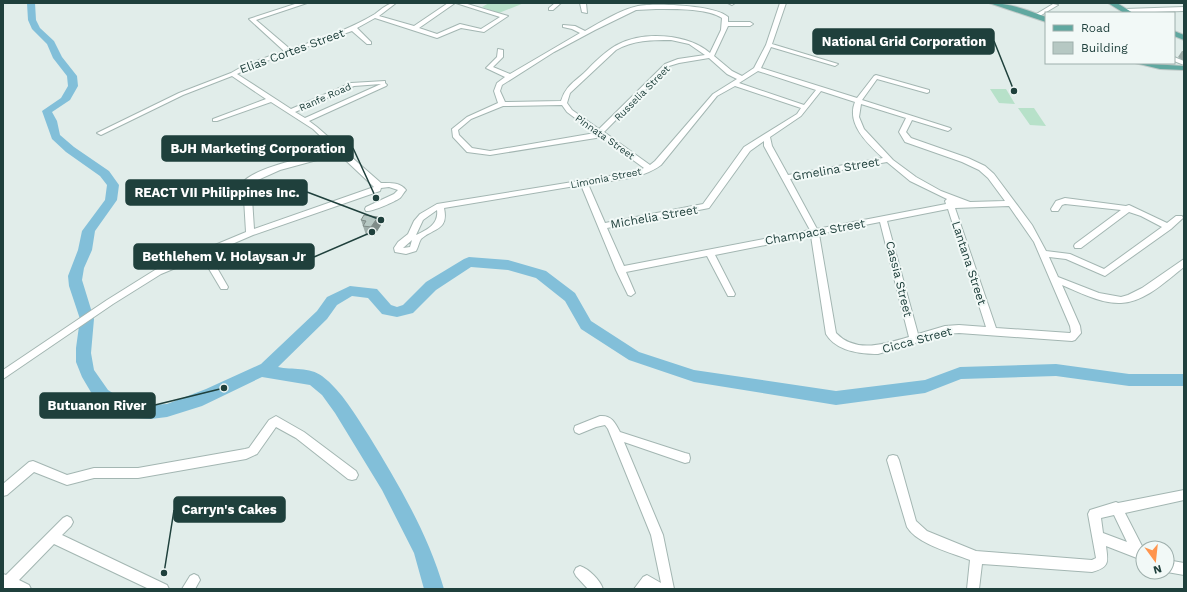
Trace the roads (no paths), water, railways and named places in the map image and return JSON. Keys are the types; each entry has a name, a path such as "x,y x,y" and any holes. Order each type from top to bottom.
{"main road":[{"path":"996,3 1045,20"},
{"path":"1112,3 1127,12"},
{"path":"1144,64 1160,67 1184,68"}],"street":[{"path":"289,52 252,19 304,3"},
{"name":"Elias Cortes Street","path":"233,74 354,29 377,17 393,3"},
{"path":"415,28 452,3"},
{"path":"377,17 437,36 460,26 482,31 505,16 496,15 459,3"},
{"path":"551,9 558,3"},
{"path":"583,3 585,12"},
{"path":"783,3 769,45 757,69 860,100 948,129"},
{"path":"1036,16 1055,5"},
{"path":"502,104 497,88 511,77 583,32 637,8 648,6 716,12 725,18 726,24 710,56"},
{"path":"1127,12 1184,9"},
{"path":"726,24 750,24"},
{"path":"565,26 573,27 583,32"},
{"path":"354,29 368,43"},
{"path":"600,134 596,136 490,153 470,150 454,136 454,129 462,121 502,104 564,103 567,92 572,87 615,48 625,44 660,38 675,38 694,43 731,75 742,78"},
{"path":"769,45 835,64"},
{"path":"500,50 500,58 489,68 511,77"},
{"name":"Russelia Street","path":"600,134 667,65 678,61 710,56"},
{"path":"1175,60 1184,64"},
{"name":"Limonia Street","path":"440,206 443,217 441,222 414,237 417,223 424,214 432,208 440,206 635,174 650,169 658,163 710,100 757,69"},
{"path":"101,133 181,94 233,74"},
{"name":"Elias Cortes Street","path":"233,74 315,128 379,186"},
{"path":"927,91 917,87 876,77 856,106 856,114 860,128 887,160 915,182 947,196 971,204"},
{"name":"Ranfe Road","path":"290,112 353,84 383,83 304,121"},
{"path":"733,84 806,108"},
{"name":"Michelia Street","path":"603,226 706,206 752,144 796,117 806,108 820,88"},
{"path":"215,120 272,99"},
{"name":"Pinnata Street","path":"564,103 573,116 650,169"},
{"name":"Cicca Street","path":"766,136 768,146 815,232 832,334 836,341 846,346 869,351 878,350 945,330 992,330 1072,337 1076,333 1075,326 1044,254 1029,227 991,176 982,168 953,154 913,142 905,138 902,132 910,117"},
{"path":"752,144 768,146"},
{"path":"250,233 247,182 258,176 278,169 340,151"},
{"name":"Gmelina Street","path":"785,178 887,160"},
{"path":"584,183 631,293"},
{"path":"3,375 110,302 158,272 250,233 377,189 379,186 389,185 400,187 402,190 397,196 369,209"},
{"name":"Lantana Street","path":"947,196 992,330"},
{"path":"1055,209 1059,203 1065,201 1129,208 1156,219 1168,227"},
{"name":"Champaca Street","path":"620,270 950,206 1011,203"},
{"path":"1078,246 1129,208"},
{"path":"1044,254 1067,256 1105,273 1179,218"},
{"name":"Cassia Street","path":"883,220 914,339"},
{"path":"710,252 731,294"},
{"path":"204,253 224,288"},
{"path":"1054,279 1106,297 1121,300 1135,297 1184,262"},
{"path":"580,430 604,420 610,422 657,535 668,589"},
{"path":"3,491 32,466 67,480 71,480 94,473 138,473 246,454 253,451 276,421 300,435 352,475"},
{"path":"616,435 685,458"},
{"path":"893,460 903,498 914,528 923,535 976,557 1092,566 1099,564 1102,560 1094,514 1116,508 1184,495"},
{"path":"1116,508 1135,543"},
{"path":"25,589 5,583 67,522"},
{"path":"1099,537 1135,552"},
{"path":"52,538 163,589"},
{"path":"973,589 976,557"},
{"path":"580,572 597,589"},
{"path":"640,589 648,581 658,589"}],"waterway":[{"path":"31,3 32,20 36,29 51,43 58,58 72,76 73,86 65,100 47,111 52,121 55,135 62,143 105,173 113,185 111,200 88,231 85,250 75,276 76,286 87,319 83,357 93,383 108,399 121,407 136,411 151,412 167,410 197,401 252,374 265,370"},
{"path":"265,370 322,315 332,301 350,291 372,293 387,310 397,312 408,309 431,286 469,262 508,265 541,274 570,297 586,325 634,356 694,376 836,398 925,386 960,373 1056,370 1129,380 1184,380"},
{"path":"265,370 279,374 312,378 327,390 341,408 373,457 402,510 421,547 427,562 434,589"}],"place":[{"name":"National Grid Corporation","path":"1014,91"},
{"name":"BJH Marketing Corporation","path":"376,198"},
{"name":"REACT VII Philippines Inc.","path":"381,220"},
{"name":"Bethlehem V. Holaysan Jr","path":"372,232"},
{"name":"Butuanon River","path":"224,388"},
{"name":"Carryn's Cakes","path":"164,573"}]}
